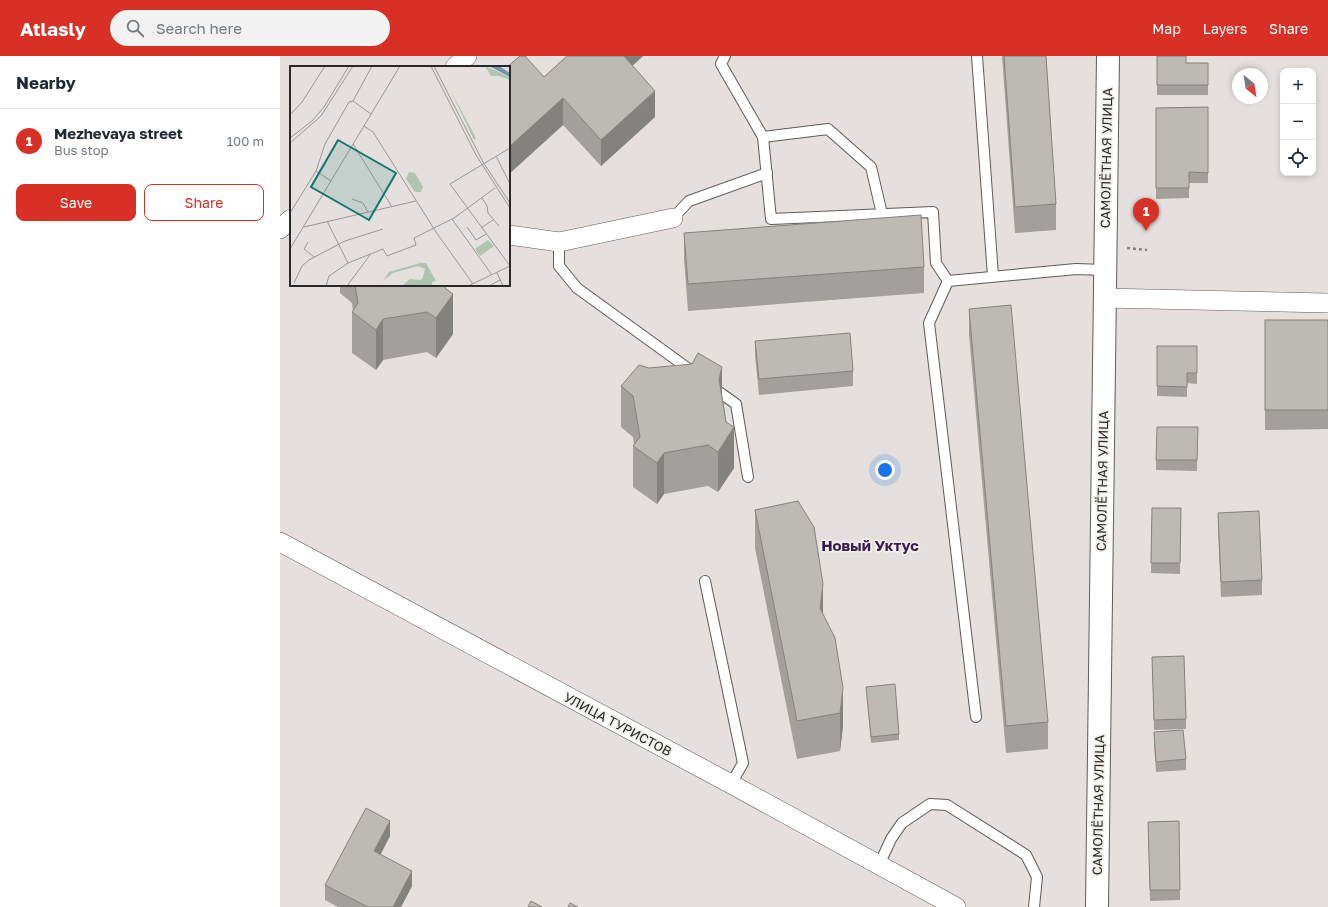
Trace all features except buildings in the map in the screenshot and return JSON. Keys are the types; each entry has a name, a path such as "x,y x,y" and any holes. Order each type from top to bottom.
{"main road":[{"name":"САМОЛЁТНАЯ УЛИЦА","path":"1097,907 1104,270 1108,56"}],"street":[{"path":"456,66 467,56"},
{"path":"510,235 559,242 673,218"},
{"path":"280,229 290,220"},
{"path":"1104,298 1328,303"},
{"name":"УЛИЦА ТУРИСТОВ","path":"280,542 956,907"}],"lane":[{"path":"726,56 721,64 763,137 771,219 933,212 936,263 948,282"},
{"path":"977,56 993,276"},
{"path":"763,137 828,129 871,167 882,214"},
{"path":"673,218 689,201 767,173"},
{"path":"559,242 559,266 577,288 736,404 748,477"},
{"path":"948,282 993,276 1076,269 1104,270"},
{"path":"948,282 929,323 976,717"},
{"path":"705,581 743,763 730,784"},
{"path":"879,865 891,839 902,823 930,804 947,805 1026,854 1037,876 1034,907"}],"place":[{"name":"Mezhevaya street","path":"1146,231"}],"district":[{"name":"Новый Уктус","path":"870,545"}]}
